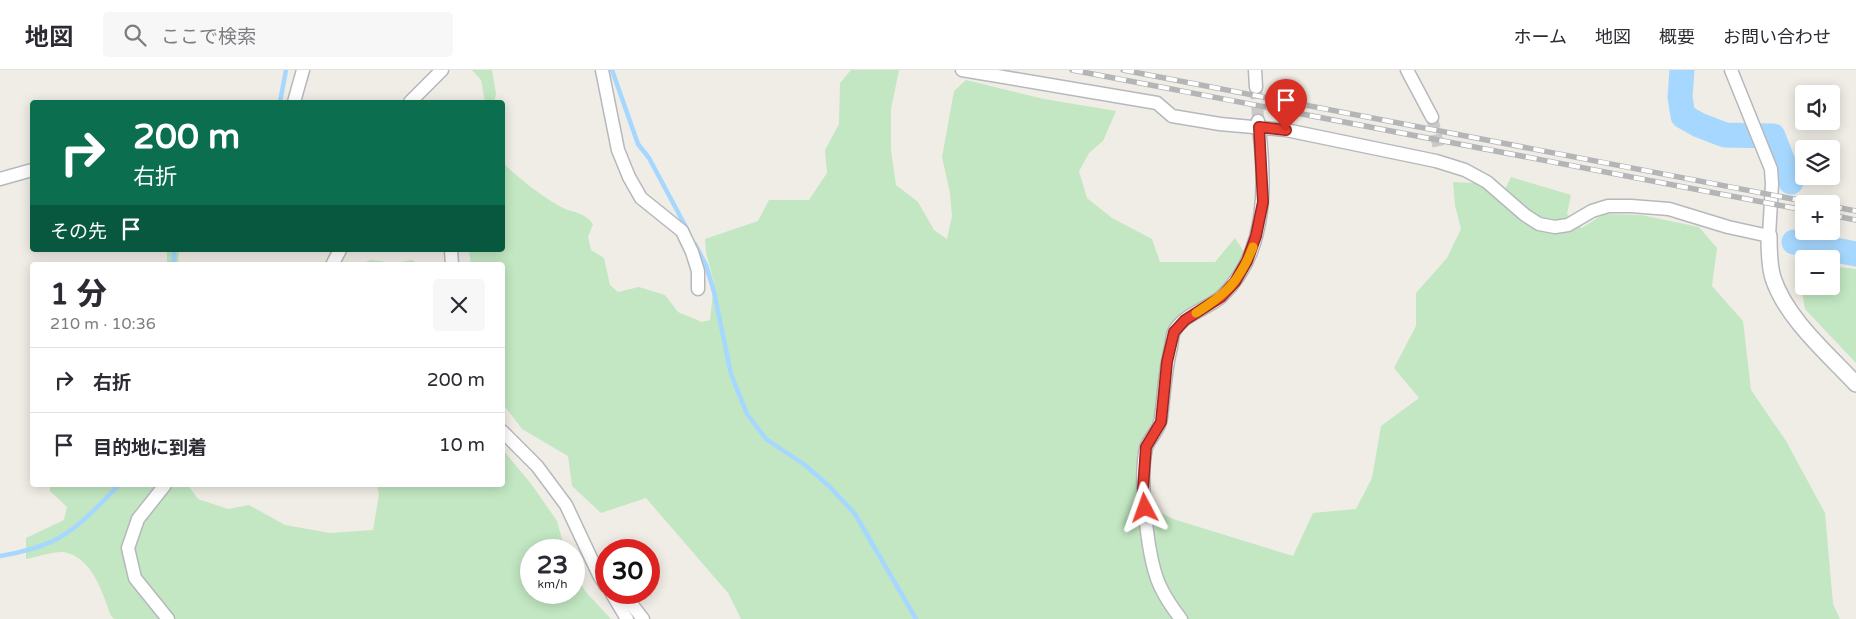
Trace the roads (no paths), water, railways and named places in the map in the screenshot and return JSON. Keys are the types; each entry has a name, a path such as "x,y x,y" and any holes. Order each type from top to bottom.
{"street":[{"path":"295,100 303,70"},
{"path":"412,100 442,70"},
{"path":"602,70 618,150 629,177 641,198 682,231 698,271 698,289"},
{"path":"962,70 1157,103 1172,116 1220,124 1258,122 1286,130 1437,155 1487,182 1539,224 1556,227 1568,225 1592,211 1608,206 1631,206 1669,209 1744,231 1769,236"},
{"path":"1256,70 1256,87"},
{"path":"1407,70 1432,117"},
{"path":"1731,70 1771,169 1769,248 1772,276 1782,300 1800,324 1856,384"},
{"path":"1181,619 1161,589 1149,546 1143,489 1146,447 1161,422 1167,362 1174,332 1185,320 1221,297 1235,282 1247,261 1256,236 1263,202 1258,122"},
{"path":"0,179 30,171"},
{"path":"505,434 537,466 566,506 595,565"},
{"path":"163,487 138,519 128,548 135,578 168,619"},
{"path":"588,552 595,560"},
{"path":"618,604 627,619"},
{"path":"631,604 643,619"}],"waterway":[{"path":"280,100 286,70"},
{"path":"612,70 638,144 649,158 687,229"},
{"path":"1682,70 1680,97 1683,116 1699,125 1725,135 1773,136 1791,182"},
{"path":"1794,242 1856,254"},
{"path":"695,244 706,265 714,292 731,374 747,414 766,439 805,465 829,486 855,514 916,619"},
{"path":"174,252 174,262"},
{"path":"0,556 47,544 62,536 88,516 117,487"}],"tunnel":[{"path":"1256,87 1258,118"},
{"path":"1432,117 1439,149"}],"railway":[{"path":"1072,70 1795,208"},
{"path":"1123,70 1795,199"},
{"path":"1840,208 1856,211"},
{"path":"1840,217 1856,220"}]}
